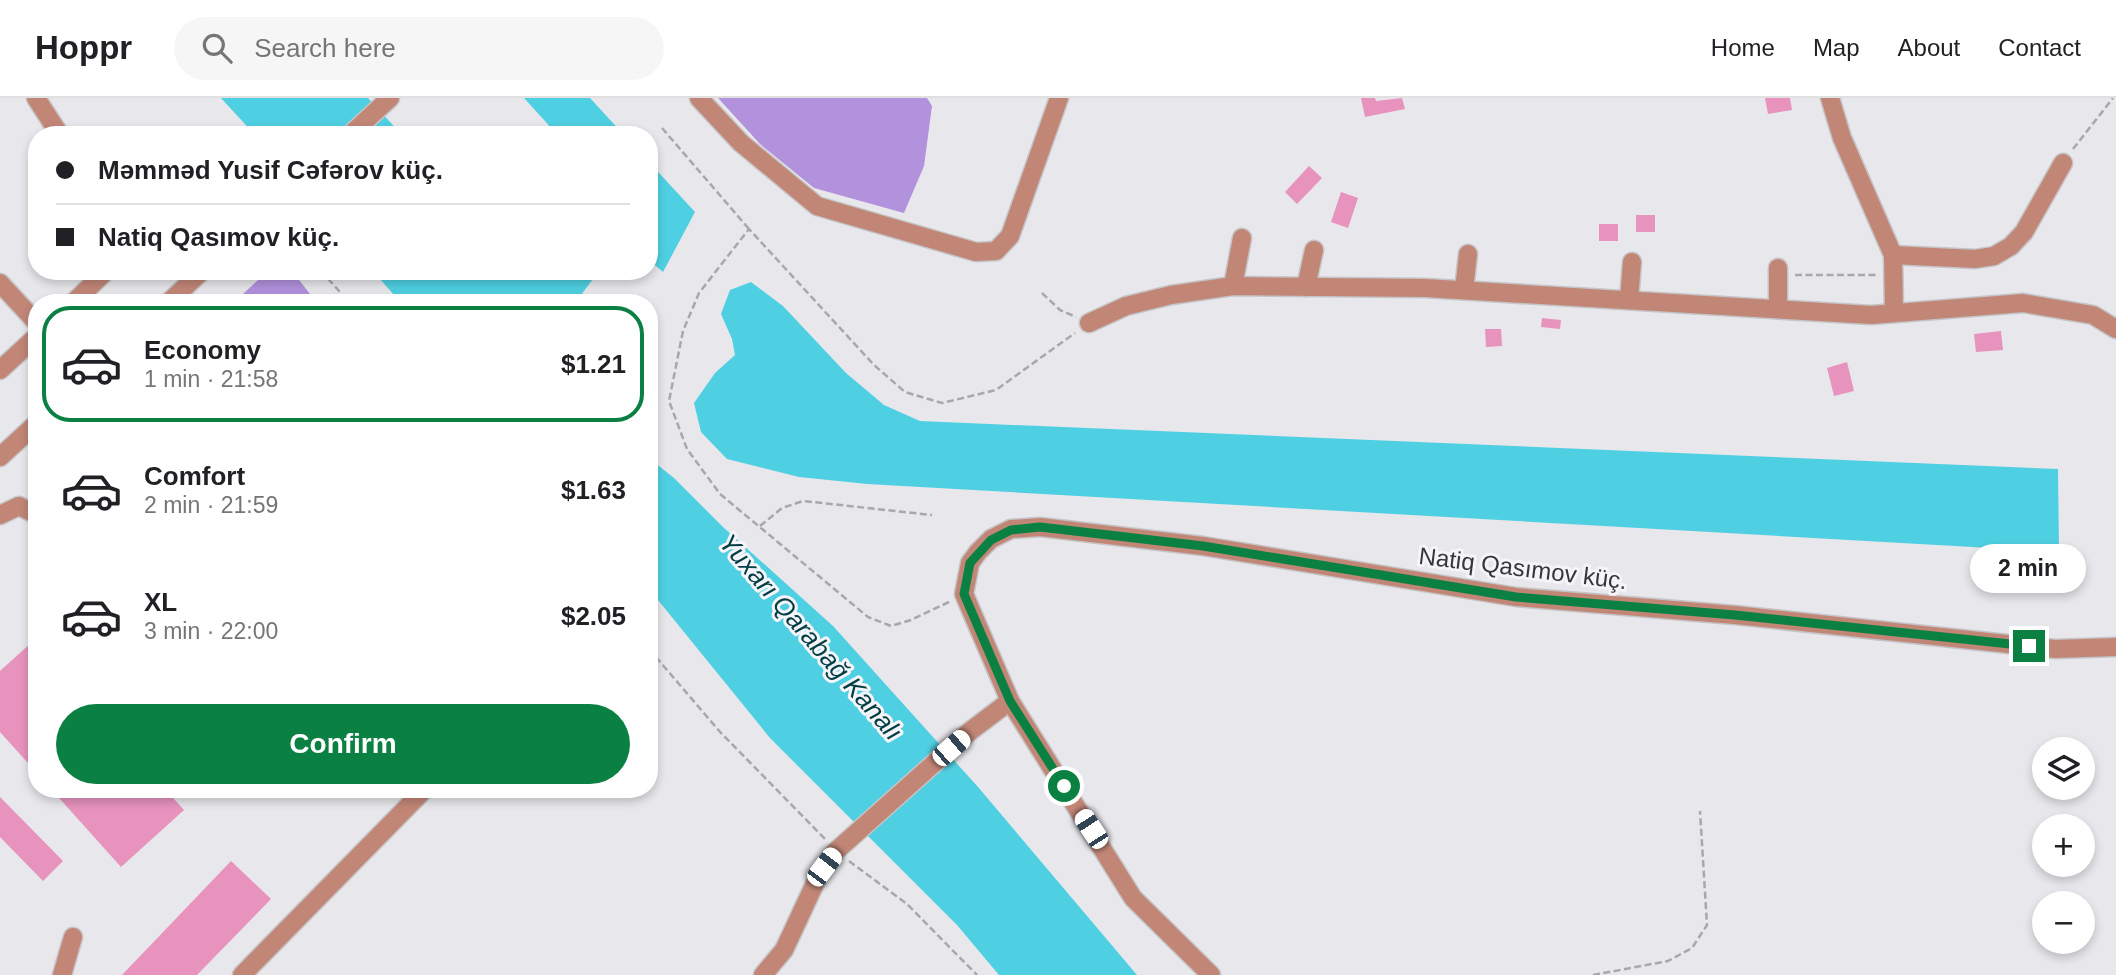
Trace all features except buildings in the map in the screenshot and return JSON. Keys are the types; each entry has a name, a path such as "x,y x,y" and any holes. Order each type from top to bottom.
{"street":[{"path":"36,98 54,126"},
{"path":"360,126 390,98"},
{"path":"699,98 741,143 817,206 976,252 996,251 1010,236 1059,98"},
{"path":"1830,98 1842,138 1893,256 1894,313"},
{"path":"1893,256 1994,257 2011,246 2024,232 2063,163"},
{"path":"1233,286 1242,238"},
{"path":"1306,287 1314,250"},
{"path":"1464,290 1468,254"},
{"path":"1629,300 1632,262"},
{"path":"1778,309 1784,272"},
{"path":"82,294 96,280"},
{"path":"178,294 192,280"},
{"path":"0,283 28,313"},
{"path":"1089,323 1126,306 1233,286 1464,290 1871,315 2023,303 2093,315 2116,329"},
{"path":"0,370 28,344"},
{"path":"0,457 28,431"},
{"path":"0,515 19,506 28,510"},
{"name":"Natiq Qasımov küç.","path":"964,594 970,563 991,540 1011,530 1040,527 1203,546 1516,597 1735,615 2055,649 2116,647"},
{"path":"964,594 1010,701 1133,898 1211,975"},
{"path":"763,975 784,950 818,877 836,851 969,732 1010,701"},
{"path":"242,975 416,798"},
{"path":"62,975 73,937"}],"path":[{"path":"2063,163 2113,98"},
{"path":"662,128 749,229 874,365 905,392 942,403 996,390 1089,323"},
{"path":"749,229 699,293 683,331 669,401 687,449 720,494 868,617 891,626 911,620 964,594"},
{"path":"1784,272 1893,275"},
{"path":"329,280 341,294"},
{"path":"1042,293 1060,310 1089,323"},
{"path":"760,526 782,508 803,501 932,515"},
{"path":"658,660 721,733 836,851 907,904 976,975"},
{"path":"1593,975 1668,961 1692,948 1707,925 1700,811"}],"shaded area":[{"path":"718,98 927,98 932,106 924,166 904,213 814,188 760,144"},
{"path":"258,280 299,280 310,294 243,294"}],"water":[{"path":"221,98 368,98 394,126 247,126"},
{"path":"524,98 590,98 616,126 549,126"},
{"path":"658,172 695,212 663,272 658,268"},
{"path":"381,280 592,280 582,294 393,294"},
{"path":"751,282 783,306 846,373 884,405 920,421 2058,469 2059,552 867,484 799,477 727,459 701,432 694,403 715,373 735,355 732,339 721,314 730,290"},
{"name":"Yuxarı Qarabağ Kanalı","path":"658,465 833,626 978,787 1137,975 999,975 957,925 770,738 658,600"}],"route":[{"path":"1064,786 1010,701 964,594 970,563 978,552 991,540 1011,530 1040,527 1203,546 1516,597 1735,615 2029,646"}]}
